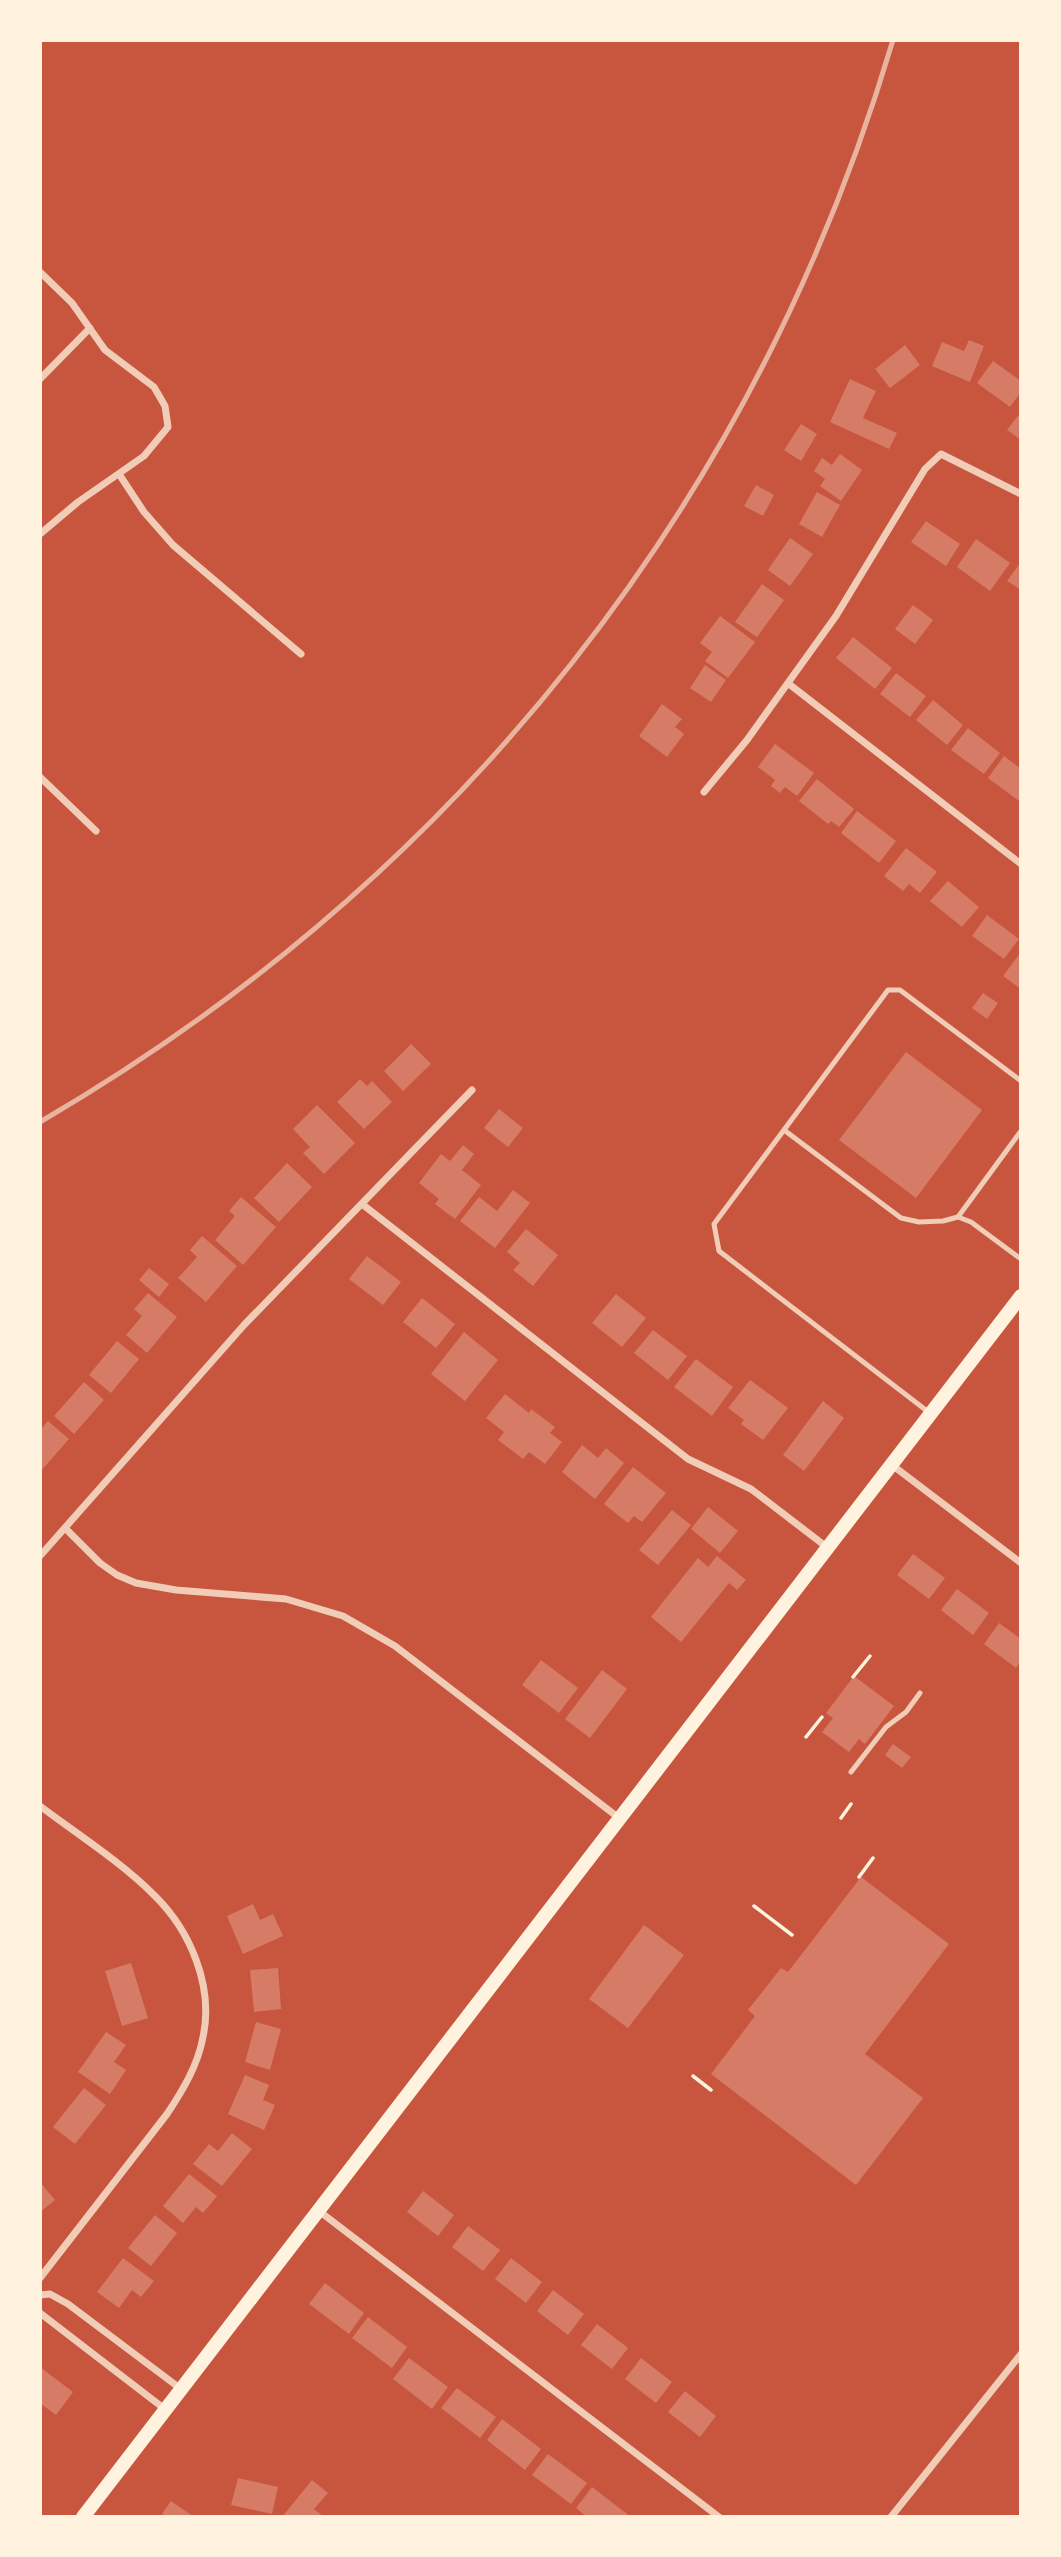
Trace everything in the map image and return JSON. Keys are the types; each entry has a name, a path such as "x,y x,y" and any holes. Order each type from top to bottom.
{"main road":[{"path":"83,2517 1021,1296"}],"street":[{"path":"40,272 72,303 105,350 154,387 165,406 168,426 154,446 78,502 40,534"},
{"path":"40,379 90,328"},
{"path":"704,792 789,684 836,616 925,469 941,454 1021,495"},
{"path":"119,474 144,512 173,545 301,654"},
{"path":"789,684 1021,864"},
{"path":"40,777 96,831"},
{"path":"40,1556 244,1325 472,1090"},
{"path":"362,1204 688,1459 751,1489 828,1548"},
{"path":"891,1465 1021,1563"},
{"path":"65,1528 100,1563 117,1575 136,1583 176,1590 286,1599 343,1616 395,1646 620,1818"},
{"path":"40,1806 138,1881 171,1913 191,1948 204,1991 204,2035 197,2058 181,2092 167,2114 40,2278"},
{"path":"319,2211 719,2517"},
{"path":"40,2295 50,2294 68,2304 182,2389"},
{"path":"40,2313 166,2410"},
{"path":"891,2517 1021,2354"}],"lane":[{"path":"930,1414 719,1251 714,1224 888,990 900,990 1021,1081"},
{"path":"784,1130 901,1218 919,1222 958,1217 971,1222 1021,1259"},
{"path":"958,1217 1021,1131"},
{"path":"851,1772 886,1727 905,1712 920,1693"}],"path":[{"path":"853,1677 870,1656"},
{"path":"806,1737 822,1717"},
{"path":"841,1818 851,1804"},
{"path":"859,1877 873,1858"},
{"path":"754,1906 792,1935"},
{"path":"693,2076 711,2090"}],"building":[{"path":"969,340 984,346 970,382 932,366 942,342 964,351"},
{"path":"905,345 920,365 890,388 875,369"},
{"path":"993,361 1021,381 1021,392 1010,407 977,383"},
{"path":"850,379 876,391 863,418 897,433 889,449 830,422"},
{"path":"1021,412 1021,440 1007,430"},
{"path":"801,424 817,434 801,461 784,450"},
{"path":"840,454 862,470 841,501 820,486 825,479 814,471 822,458 832,465"},
{"path":"756,485 774,495 763,516 744,506"},
{"path":"817,492 840,505 822,537 799,524"},
{"path":"926,521 960,544 946,566 911,542"},
{"path":"790,538 813,554 790,586 768,570"},
{"path":"976,539 1010,563 990,591 957,567"},
{"path":"1021,562 1021,590 1007,581"},
{"path":"762,584 784,600 757,637 735,622"},
{"path":"913,605 933,620 915,644 895,629"},
{"path":"720,616 755,642 728,678 705,661 712,652 700,643"},
{"path":"853,637 892,668 875,689 836,658"},
{"path":"705,665 726,680 711,702 690,688"},
{"path":"896,673 926,696 910,717 880,694"},
{"path":"933,700 963,725 947,745 916,720"},
{"path":"662,704 682,719 675,727 684,734 667,757 639,736"},
{"path":"968,728 1000,753 984,774 951,750"},
{"path":"775,744 814,773 797,796 785,787 780,793 771,786 775,780 758,767"},
{"path":"1004,756 1021,769 1019,801 988,778"},
{"path":"817,779 854,809 839,827 831,821 828,824 799,801"},
{"path":"857,811 896,841 879,863 841,833"},
{"path":"906,848 937,872 920,893 909,884 903,891 884,876"},
{"path":"948,881 979,907 962,927 930,901"},
{"path":"987,915 1019,939 1004,959 972,936"},
{"path":"1021,952 1021,989 1003,976"},
{"path":"983,993 998,1003 987,1019 972,1008"},
{"path":"411,1044 431,1064 403,1091 384,1071"},
{"path":"906,1052 982,1110 916,1198 839,1140"},
{"path":"360,1079 367,1086 372,1081 392,1102 364,1129 337,1102"},
{"path":"317,1105 355,1143 324,1174 303,1153 310,1147 293,1129"},
{"path":"499,1109 523,1128 508,1147 484,1128"},
{"path":"463,1145 474,1154 462,1170 481,1185 455,1219 435,1204 439,1199 419,1183 441,1154 450,1161"},
{"path":"287,1163 312,1187 279,1222 254,1198"},
{"path":"513,1190 530,1203 495,1248 460,1221 479,1197 497,1211"},
{"path":"241,1197 276,1227 243,1265 215,1240 235,1216 229,1211"},
{"path":"526,1229 558,1255 533,1286 513,1270 520,1263 507,1252"},
{"path":"202,1236 237,1266 206,1302 178,1278 197,1257 190,1250"},
{"path":"367,1256 401,1282 383,1305 349,1279"},
{"path":"149,1268 169,1284 159,1297 139,1280"},
{"path":"148,1293 177,1317 147,1353 126,1335 142,1316 134,1309"},
{"path":"616,1294 646,1318 622,1347 592,1323"},
{"path":"422,1298 455,1324 436,1348 403,1322"},
{"path":"653,1330 687,1356 668,1380 634,1353"},
{"path":"464,1332 498,1360 465,1401 431,1374"},
{"path":"117,1341 139,1359 111,1393 89,1375"},
{"path":"696,1359 733,1387 712,1416 674,1387"},
{"path":"750,1380 788,1408 763,1440 741,1424 744,1420 728,1408"},
{"path":"84,1382 104,1400 74,1434 54,1416"},
{"path":"505,1394 529,1413 531,1409 555,1427 550,1433 562,1442 545,1464 529,1452 523,1459 498,1440 504,1432 486,1418"},
{"path":"823,1401 844,1418 804,1471 783,1455"},
{"path":"48,1421 69,1439 40,1472 40,1430"},
{"path":"582,1445 598,1458 606,1448 624,1463 595,1499 562,1472"},
{"path":"633,1467 666,1493 642,1522 634,1516 628,1523 604,1504"},
{"path":"708,1507 738,1531 720,1553 691,1529"},
{"path":"672,1510 691,1525 658,1565 639,1550"},
{"path":"913,1554 945,1578 929,1599 897,1575"},
{"path":"717,1556 746,1580 737,1590 729,1583 681,1642 651,1617 698,1558 708,1567"},
{"path":"957,1589 989,1613 973,1635 941,1610"},
{"path":"999,1623 1021,1639 1021,1661 1016,1668 984,1644"},
{"path":"541,1660 578,1688 559,1713 522,1685"},
{"path":"602,1670 627,1689 590,1738 565,1719"},
{"path":"854,1676 894,1706 865,1744 859,1739 849,1752 822,1732 833,1718 826,1713"},
{"path":"893,1744 911,1757 902,1768 885,1755"},
{"path":"861,1877 949,1944 865,2054 923,2098 856,2185 711,2074 755,2016 748,2010 781,1968 788,1972"},
{"path":"253,1904 260,1920 273,1914 283,1936 243,1954 227,1916"},
{"path":"644,1925 684,1955 628,2028 589,1999"},
{"path":"131,1963 148,2018 122,2026 105,1971"},
{"path":"278,1968 281,2009 254,2012 250,1970"},
{"path":"256,2022 281,2029 270,2070 245,2062"},
{"path":"106,2032 126,2045 114,2062 126,2070 110,2094 78,2072"},
{"path":"245,2075 269,2085 263,2100 275,2105 264,2130 228,2114"},
{"path":"84,2088 106,2105 75,2144 53,2127"},
{"path":"232,2133 252,2149 222,2186 193,2164 209,2144 218,2151"},
{"path":"189,2174 217,2196 203,2213 196,2207 183,2223 163,2206"},
{"path":"40,2182 55,2200 40,2212"},
{"path":"423,2191 454,2215 438,2236 407,2212"},
{"path":"155,2215 177,2233 151,2266 128,2248"},
{"path":"468,2226 500,2250 483,2271 452,2247"},
{"path":"123,2258 154,2281 141,2297 132,2290 119,2308 97,2292"},
{"path":"511,2258 542,2282 526,2303 495,2279"},
{"path":"325,2283 364,2313 349,2334 309,2304"},
{"path":"553,2290 584,2314 568,2335 537,2311"},
{"path":"368,2317 407,2347 392,2368 352,2338"},
{"path":"597,2324 628,2348 612,2369 581,2345"},
{"path":"409,2358 448,2387 432,2409 393,2379"},
{"path":"641,2358 672,2382 656,2403 625,2379"},
{"path":"40,2367 73,2392 56,2415 40,2403"},
{"path":"457,2388 496,2417 480,2438 441,2408"},
{"path":"685,2391 716,2416 700,2437 668,2412"},
{"path":"502,2419 541,2449 525,2470 487,2440"},
{"path":"548,2454 587,2483 571,2504 532,2475"},
{"path":"238,2478 278,2487 272,2514 231,2505"},
{"path":"312,2480 328,2493 314,2509 324,2517 282,2517"},
{"path":"592,2487 631,2517 587,2517 576,2508"},
{"path":"171,2501 194,2517 167,2517 162,2514"}],"railway":[{"path":"40,1122 191,1024 330,915 457,795 572,664 673,522 760,370 834,210 893,40"}]}
